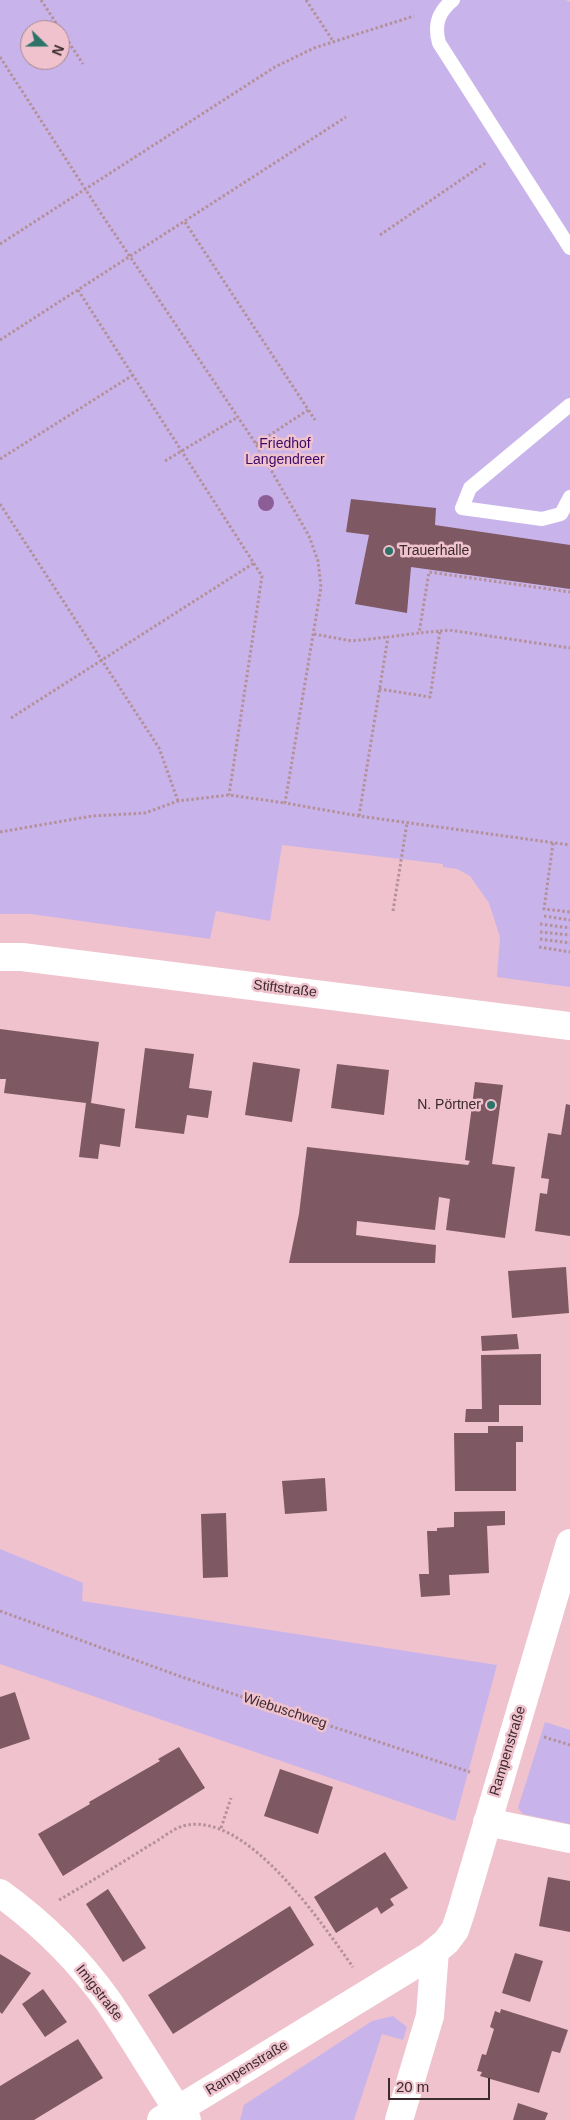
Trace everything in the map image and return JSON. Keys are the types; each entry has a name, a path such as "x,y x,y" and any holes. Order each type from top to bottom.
{"street":[{"name":"Stiftstraße","path":"0,957 22,957 570,1026"},
{"name":"Rampenstraße","path":"175,2117 435,1951 446,1942 455,1930 570,1543"},
{"path":"487,1822 570,1839"},
{"name":"Imigstraße","path":"0,1893 31,1917 60,1944 107,2000 175,2117"},
{"path":"399,2120 430,2016 435,1951"}],"lane":[{"path":"452,0 441,9 436,32 439,43 570,248"},
{"path":"570,405 470,488 462,508 542,519 561,514 570,497"}],"path":[{"path":"40,0 82,64"},
{"path":"306,0 333,42"},
{"path":"0,244 275,67 314,48 409,17 441,9"},
{"path":"0,57 131,258 256,444 309,536 318,561 320,588 314,634 284,803"},
{"path":"0,340 131,258 346,117"},
{"path":"380,235 506,148"},
{"path":"185,222 315,420"},
{"path":"78,290 262,576 229,795"},
{"path":"0,459 133,375"},
{"path":"256,444 308,410"},
{"path":"165,461 238,417"},
{"path":"0,504 159,748 178,801"},
{"path":"12,718 254,563"},
{"path":"419,633 429,572 570,592"},
{"path":"314,634 352,641 450,630 570,648"},
{"path":"379,689 430,697 440,631"},
{"path":"359,816 388,637"},
{"path":"0,832 92,816 145,813 178,801 229,795 359,816 570,845"},
{"path":"393,911 407,822"},
{"path":"553,843 544,909 570,912"},
{"path":"544,916 570,920"},
{"path":"540,924 570,928"},
{"path":"540,932 570,935"},
{"path":"540,939 570,943"},
{"path":"539,947 570,952"},
{"name":"Wiebuschweg","path":"0,1611 182,1677 499,1781"},
{"path":"221,1828 232,1798"},
{"path":"31,1917 183,1826 221,1828 243,1842 297,1891 371,1992"}],"green space":[{"name":"Friedhof Langendreer","path":"0,0 566,0 570,2 570,987 497,977 500,937 489,903 470,876 457,869 443,867 443,864 282,845 270,921 216,911 210,939 31,914 0,914"},
{"path":"0,1549 83,1583 82,1601 497,1665 455,1821 0,1664"},
{"path":"545,1722 570,1730 570,1824 523,1814 518,1808"},
{"path":"393,2016 407,2027 403,2040 382,2034 354,2120 240,2120 244,2105 372,2021"}],"building":[{"path":"351,499 436,508 435,525 570,545 570,589 411,567 407,613 355,604 369,535 346,532"},
{"path":"0,1029 99,1042 91,1103 125,1109 120,1147 100,1144 98,1159 79,1157 86,1103 4,1093 6,1079 0,1079"},
{"path":"145,1048 194,1054 189,1088 212,1091 208,1118 187,1115 184,1134 135,1128"},
{"path":"253,1062 300,1069 292,1122 245,1115"},
{"path":"337,1064 389,1070 384,1115 331,1108"},
{"path":"475,1082 503,1085 492,1164 515,1167 505,1238 446,1230 450,1199 439,1197 435,1230 357,1221 356,1235 436,1245 435,1263 289,1263 299,1214 307,1147 468,1165 470,1161 465,1160"},
{"path":"566,1104 570,1105 570,1236 535,1231 540,1193 547,1194 549,1179 541,1178 548,1133 561,1135"},
{"path":"566,1267 569,1313 512,1318 508,1271"},
{"path":"517,1334 519,1349 482,1351 481,1336"},
{"path":"541,1354 541,1405 499,1405 499,1422 465,1422 466,1409 482,1409 481,1355"},
{"path":"488,1426 523,1426 523,1442 516,1442 516,1491 455,1491 454,1433 488,1433"},
{"path":"325,1478 327,1511 285,1514 282,1481"},
{"path":"505,1511 505,1525 487,1526 489,1573 449,1575 450,1595 421,1597 419,1574 429,1574 427,1531 437,1531 437,1528 454,1527 454,1512"},
{"path":"226,1513 228,1577 203,1578 201,1514"},
{"path":"15,1692 30,1739 0,1749 0,1697"},
{"path":"179,1747 205,1788 63,1876 38,1834 160,1761 158,1759"},
{"path":"280,1769 333,1787 318,1834 264,1816"},
{"path":"385,1852 408,1888 390,1899 394,1905 381,1914 377,1907 336,1933 314,1897"},
{"path":"548,1877 570,1881 570,1932 539,1926"},
{"path":"108,1889 146,1948 123,1962 86,1904"},
{"path":"290,1906 314,1945 173,2034 148,1995"},
{"path":"515,1953 543,1961 530,2002 502,1993"},
{"path":"0,1954 31,1973 2,2014 0,2012"},
{"path":"43,1989 67,2022 45,2037 22,2004"},
{"path":"501,2009 568,2030 560,2053 552,2051 539,2093 480,2076 482,2072 477,2071 482,2054 486,2055 494,2029 490,2027 495,2011 500,2013"},
{"path":"78,2039 103,2078 34,2120 0,2120 0,2086"},
{"path":"518,2103 548,2113 545,2120 513,2120"}],"place":[{"name":"Trauerhalle","path":"389,551"},
{"name":"N. Pörtner","path":"491,1105"}]}
